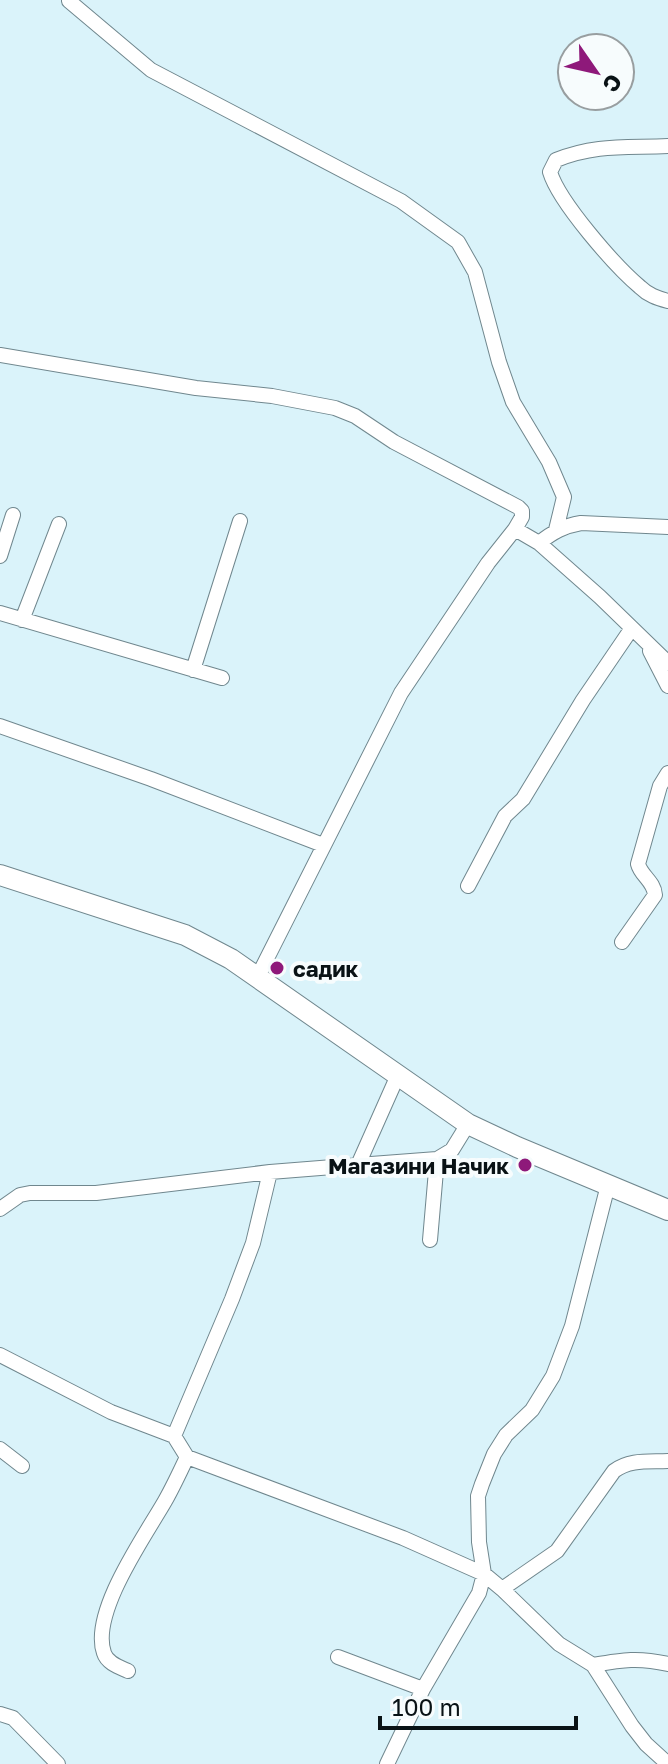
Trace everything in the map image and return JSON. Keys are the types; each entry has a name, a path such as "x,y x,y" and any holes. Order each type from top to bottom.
{"street":[{"path":"69,1 151,70 401,201 458,242 475,272 513,402 549,462 564,497 556,530"},
{"path":"668,146 602,147 576,152 556,160 550,172 553,182 574,213 611,257 641,288 652,296 668,301"},
{"path":"0,355 335,408 355,416 394,442 522,511 515,529 488,563 401,693 257,978"},
{"path":"0,556 13,515"},
{"path":"193,670 240,521"},
{"path":"539,543 556,530 581,523 668,527"},
{"path":"22,620 59,524"},
{"path":"515,529 539,543 668,663"},
{"path":"0,613 222,678"},
{"path":"468,886 505,816 523,799 583,700 632,628"},
{"path":"644,640 668,686"},
{"path":"0,726 151,779 323,845"},
{"path":"622,942 655,895 653,885 638,864 660,786 668,773"},
{"path":"0,875 185,935 231,959 468,1124 668,1210"},
{"path":"358,1165 398,1075"},
{"path":"0,1209 20,1195 30,1193 96,1193 270,1172 437,1159 452,1150 468,1124"},
{"path":"430,1240 437,1159"},
{"path":"174,1436 253,1243 270,1172"},
{"path":"387,1764 423,1689 479,1593 484,1574 479,1542 478,1496 494,1454 506,1435 532,1410 553,1376 572,1326 608,1185"},
{"path":"0,1355 111,1412 174,1436 187,1457 403,1538 484,1574 559,1644 593,1665 632,1726 668,1764"},
{"path":"0,1449 22,1466"},
{"path":"128,1671 109,1661 104,1653 102,1637 107,1607 187,1457"},
{"path":"502,1589 557,1551 614,1471 632,1462 668,1461"},
{"path":"338,1657 423,1689"},
{"path":"593,1665 630,1659 668,1664"},
{"path":"0,1714 13,1718 58,1764"}],"place":[{"name":"садик","path":"277,968"},
{"name":"Магазини Начик","path":"525,1165"}]}
